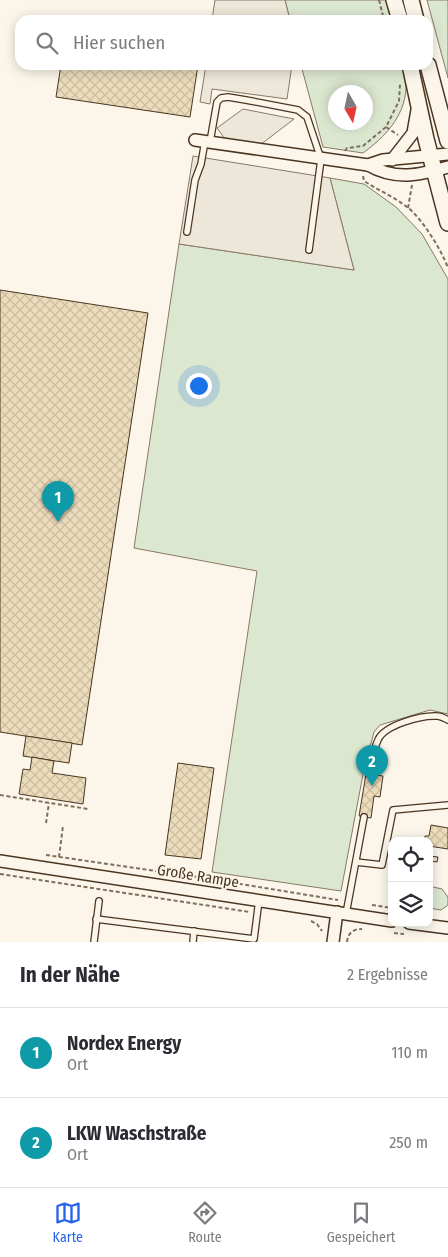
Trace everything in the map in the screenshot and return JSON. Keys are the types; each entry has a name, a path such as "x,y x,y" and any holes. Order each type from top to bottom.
{"main road":[{"path":"394,0 398,15"},
{"path":"411,0 415,15"},
{"path":"411,70 430,156 441,169 448,223"},
{"path":"429,70 448,141"}],"street":[{"path":"392,160 412,133 418,103"},
{"path":"203,141 365,164 383,160 448,154"},
{"path":"365,164 381,172 413,176 441,169"},
{"name":"Große Rampe","path":"0,861 388,920"},
{"path":"333,942 342,913"},
{"path":"433,926 448,928"}],"lane":[{"path":"187,232 194,180 201,164 203,141 217,102 221,98 246,100 298,110 306,117 321,158 309,250"},
{"path":"370,774 377,740 390,727 428,716 439,716 448,720"},
{"path":"356,862 382,865 392,810 448,805"},
{"path":"342,913 348,901 364,816"},
{"path":"96,919 254,939 259,900"},
{"path":"94,942 99,901"},
{"path":"193,942 194,931"}],"path":[{"path":"379,0 383,15"},
{"path":"338,161 347,148 363,146 386,127 399,101 400,81"},
{"path":"365,164 364,181 408,208 427,230 444,256 448,268"},
{"path":"408,208 413,176"},
{"path":"0,795 88,809"},
{"path":"46,823 49,802"},
{"path":"59,857 63,826"},
{"path":"39,854 388,907"},
{"path":"0,874 257,914"},
{"path":"311,921 317,924 322,931"},
{"path":"347,942 349,934 354,931 367,929"},
{"path":"394,933 412,936"}],"green space":[{"path":"285,0 386,0 390,15 289,15"},
{"path":"427,0 448,0 448,78 433,22 433,15 431,15"},
{"path":"302,70 403,70 406,89 402,109 392,125 379,140 363,153 323,147"},
{"path":"330,178 364,184 396,207 422,234 448,279 448,714 430,710 380,725 374,732 364,769 341,891 212,872 257,571 134,548 179,244 354,270"},
{"path":"433,887 442,889 448,897 448,905 441,910 433,909"}],"shaded area":[{"path":"215,0 285,0 289,15 213,15"},
{"path":"205,70 291,70 287,99 212,89 210,104 200,102"},
{"path":"243,109 294,119 260,145 225,139 217,128"},
{"path":"193,156 330,178 354,270 179,244"}],"building":[{"path":"60,70 197,70 190,117 56,97"},
{"path":"0,290 148,313 82,745 0,732"},
{"path":"26,736 72,743 69,763 23,756"},
{"path":"32,757 54,761 52,773 86,778 83,804 19,794 23,769 30,770"},
{"path":"178,763 214,768 201,859 165,855"},
{"path":"366,774 383,776 380,797 374,796 371,818 359,816"},
{"path":"431,825 448,828 448,849 433,847 433,837 425,837 429,836"},
{"path":"433,856 438,857 437,862 433,862"}],"place":[{"name":"Nordex Energy","path":"58,522"},
{"name":"LKW Waschstraße","path":"372,786"}]}
